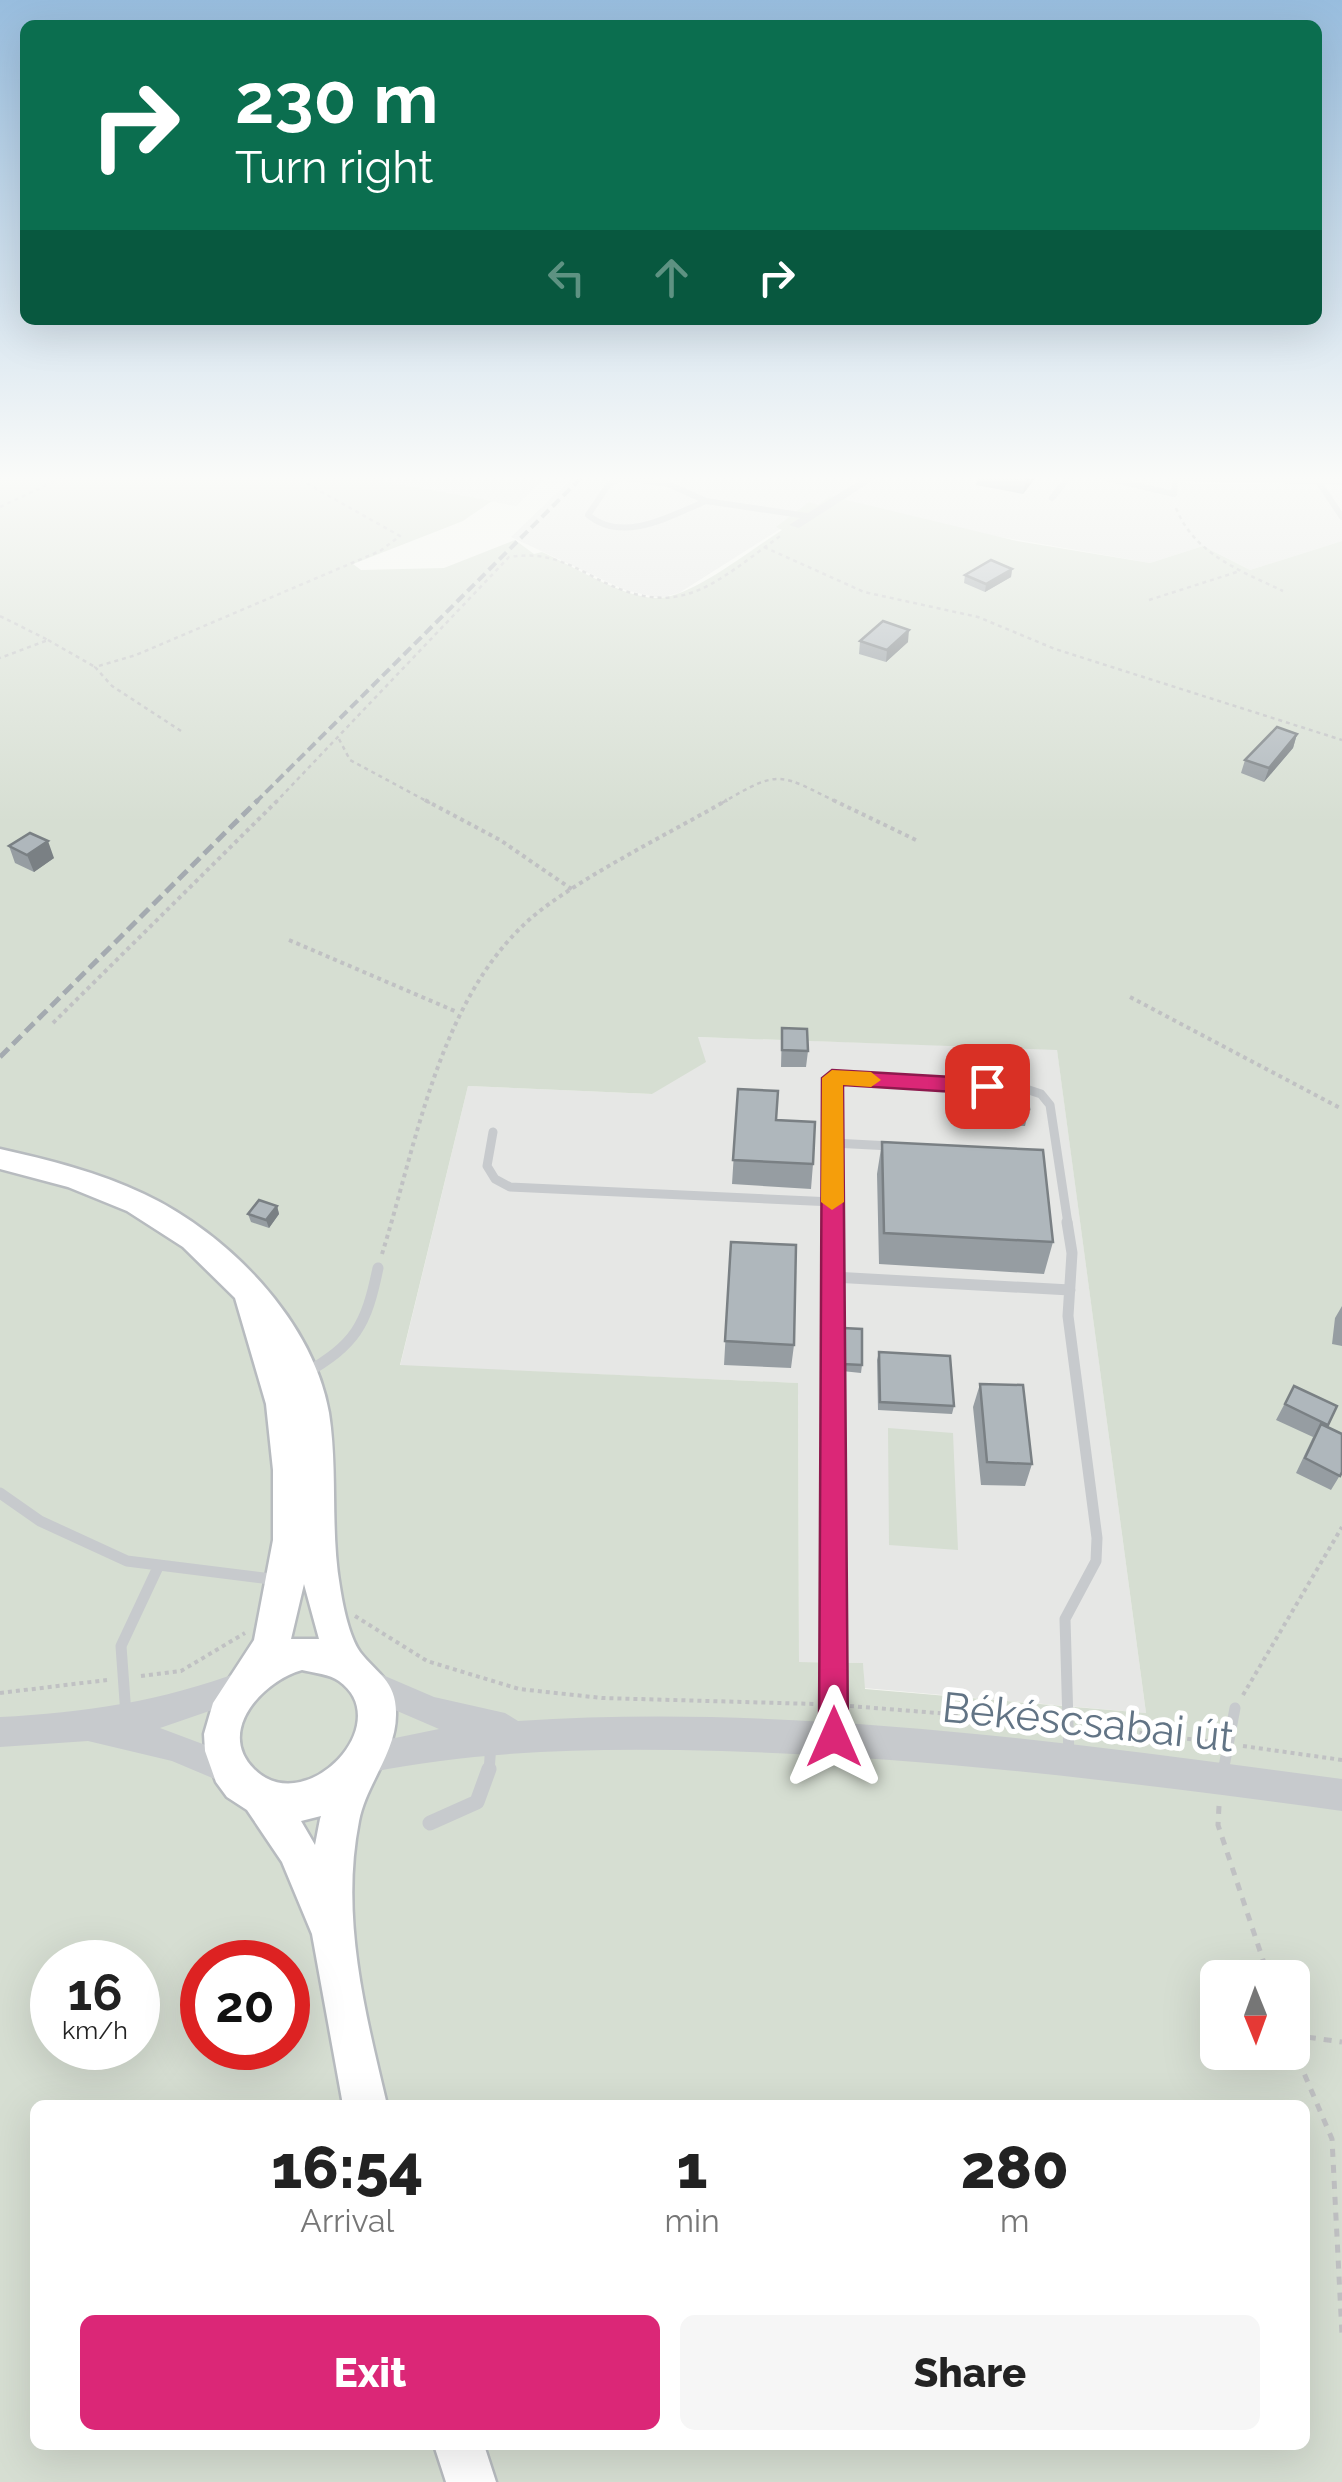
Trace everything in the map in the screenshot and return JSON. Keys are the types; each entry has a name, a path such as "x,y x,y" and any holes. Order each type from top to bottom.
{"main road":[{"path":"0,1159 112,1190 157,1212 199,1240 284,1332 304,1375 314,1430 327,1612 358,1672 378,1723 338,1822 330,1932"},
{"path":"242,1285 282,1402 289,1514 276,1640 222,1726 222,1748 229,1769 242,1786 261,1798 283,1803 331,1792 359,1767"},
{"path":"251,1678 302,1653 358,1672"},
{"path":"261,1798 296,1849 330,1932 365,2100"},
{"path":"461,2450 471,2482"}],"street":[{"name":"Békéscsabai út","path":"358,1672 432,1712 524,1733"},
{"path":"0,1732 90,1729 184,1710 251,1678"},
{"name":"Békéscsabai út","path":"359,1767 524,1733 834,1721 1069,1759 1342,1794"},
{"path":"90,1729 172,1746 229,1769"}],"lane":[{"path":"834,1721 832,1078 1026,1089 1041,1094 1050,1105 1072,1253 1068,1316 1097,1538 1096,1561 1065,1619 1069,1759"},
{"path":"492,1132 487,1166 495,1179 510,1188 832,1202"},
{"path":"832,1143 907,1146"},
{"path":"1038,1152 1057,1152"},
{"path":"304,1375 351,1347 369,1315 378,1268"},
{"path":"832,1277 1070,1290"},
{"path":"0,1493 40,1521 127,1561 159,1565 283,1597"},
{"path":"127,1721 120,1646 159,1565"},
{"path":"1222,1779 1235,1708"},
{"path":"430,1823 478,1802 489,1776 492,1737"}],"path":[{"path":"95,667 136,655 280,593"},
{"path":"53,1023 338,739 476,593"},
{"path":"635,593 654,601 686,593"},
{"path":"868,593 978,617 1055,649 1342,740"},
{"path":"1150,600 1172,593"},
{"path":"0,616 95,667 112,686 181,730"},
{"path":"0,658 48,640"},
{"path":"338,739 350,760 500,840 573,890"},
{"path":"378,1268 457,1012 518,929 573,890 766,777 794,781 916,840"},
{"path":"288,940 457,1012"},
{"path":"1130,996 1342,1109"},
{"path":"1235,1708 1342,1526"},
{"path":"0,1693 181,1671 283,1597"},
{"path":"327,1612 367,1618 396,1644 437,1666 516,1688 834,1721 1068,1724 1342,1760"},
{"path":"1222,1779 1218,1826 1263,1960"},
{"path":"1310,2038 1342,2042"},
{"path":"1303,2070 1332,2139 1342,2336"}],"shaded area":[{"path":"0,593 630,593 659,598 681,593 1342,593 1342,2482 0,2482","holes":["698,1037 1057,1050 1146,1713 865,1689 863,1663 799,1662 798,1383 400,1365 468,1086 652,1094 706,1062"]},
{"path":"637,593 679,593 660,598"},
{"path":"697,1037 1057,1049 1146,1713 864,1688 863,1663 799,1662 798,1383 400,1366 468,1086 652,1094"},
{"path":"888,1428 953,1433 958,1550 889,1545"}],"building":[{"path":"883,621 909,630 887,650 860,641"},
{"path":"1277,727 1297,734 1269,768 1245,760"},
{"path":"30,833 48,841 27,855 9,846"},
{"path":"782,1028 807,1029 808,1051 782,1050"},
{"path":"738,1089 778,1091 776,1120 815,1122 813,1164 733,1160"},
{"path":"988,1092 1027,1093 1029,1109 990,1108"},
{"path":"882,1142 1043,1150 1053,1242 884,1233"},
{"path":"259,1200 277,1206 266,1220 248,1214"},
{"path":"731,1242 796,1245 794,1345 725,1341"},
{"path":"843,1328 862,1329 862,1365 843,1364"},
{"path":"879,1352 950,1356 954,1406 880,1402"},
{"path":"980,1384 1023,1385 1032,1464 987,1462"},
{"path":"1294,1386 1337,1406 1328,1425 1285,1404"},
{"path":"1321,1424 1342,1434 1340,1476 1305,1458"}],"railway":[{"path":"255,803 466,593"},
{"path":"0,1057 258,800"}],"slow traffic":[{"path":"832,1202 832,1078 871,1080"}],"route":[{"path":"834,1737 832,1078 987,1086"}]}
